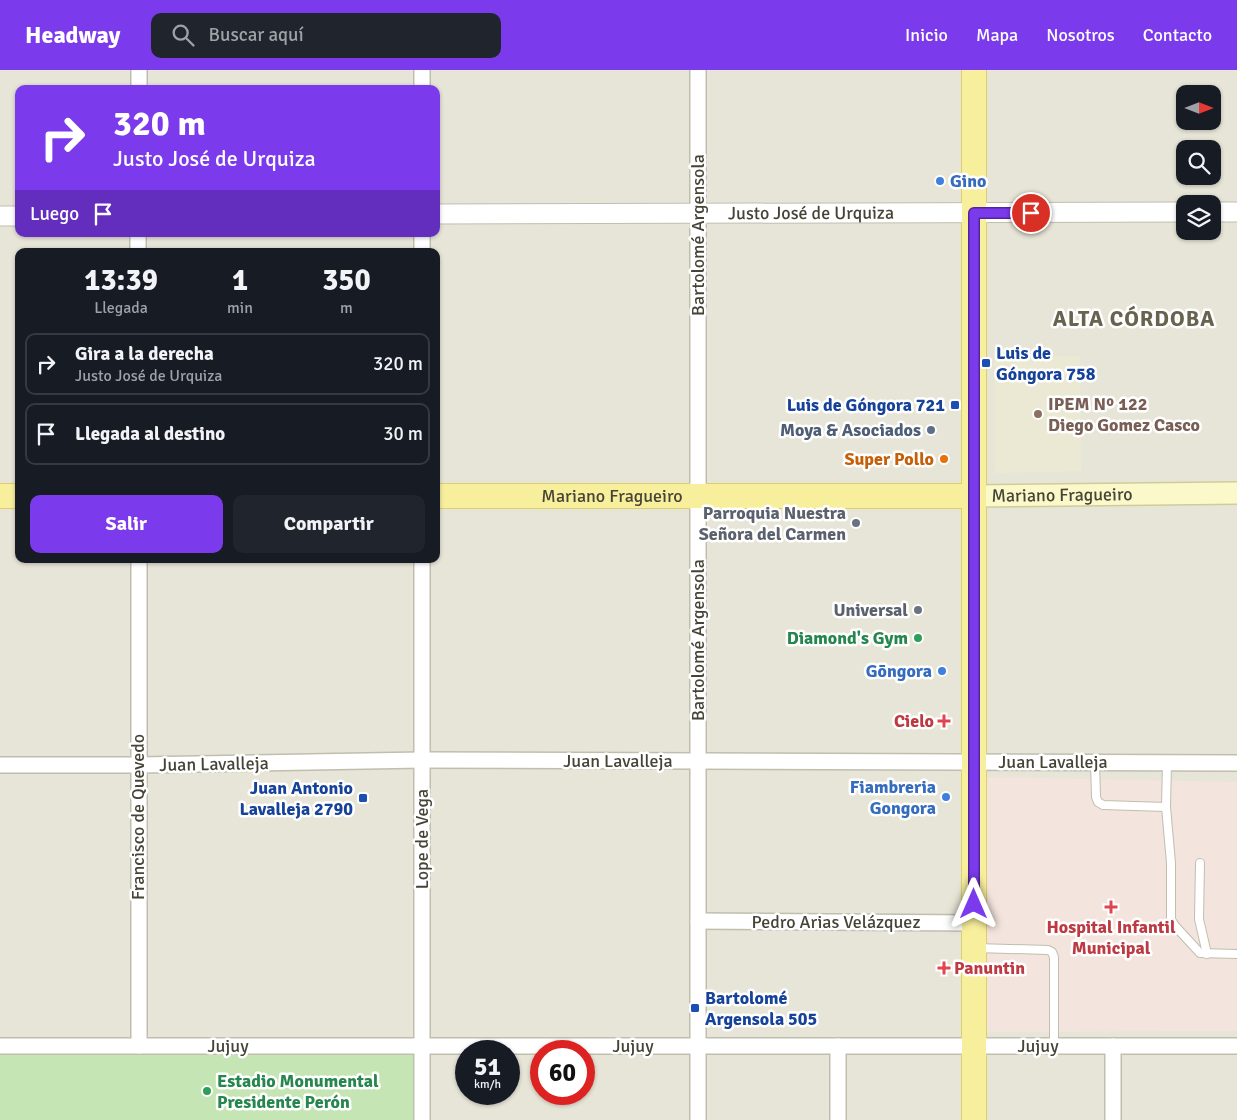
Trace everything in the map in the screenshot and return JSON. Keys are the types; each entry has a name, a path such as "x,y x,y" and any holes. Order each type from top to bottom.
{"main road":[{"path":"974,70 974,1120"},
{"name":"Mariano Fragueiro","path":"440,496 973,496 1237,493"},
{"path":"0,496 15,496"}],"street":[{"path":"139,70 139,85"},
{"path":"422,70 422,85"},
{"name":"Bartolomé Argensola","path":"698,70 698,1120"},
{"name":"Justo José de Urquiza","path":"440,214 1176,212"},
{"path":"1221,212 1237,212"},
{"path":"0,216 15,216"},
{"name":"Francisco de Quevedo","path":"139,563 139,1046"},
{"name":"Lope de Vega","path":"422,563 422,1120"},
{"name":"Juan Lavalleja","path":"0,765 138,765 422,760 1237,763"},
{"name":"Pedro Arias Velázquez","path":"698,921 974,923"},
{"name":"Jujuy","path":"0,1046 1237,1046"},
{"path":"838,1046 838,1120"},
{"path":"1112,1046 1113,1120"}],"lane":[{"path":"1095,762 1096,797 1098,802 1103,805 1166,807"},
{"path":"1166,763 1171,920 1197,951 1207,954 1237,954"},
{"path":"1200,863 1199,919 1207,954"},
{"path":"974,948 1048,950 1052,952 1054,957 1054,1046"}],"shaded area":[{"path":"0,70 1237,70 1237,1120 0,1120"},
{"name":"IPEM Nº 122 Diego Gomez Casco","path":"994,356 1080,356 1081,471 995,473"},
{"name":"Hospital Infantil Municipal","path":"986,777 1237,782 1237,1031 985,1032"}],"green space":[{"path":"0,1046 422,1046 422,1120 0,1120"}],"place":[{"name":"Gino","path":"940,181"},
{"name":"Luis de Góngora 758","path":"986,363"},
{"name":"Luis de Góngora 721","path":"955,405"},
{"name":"IPEM Nº 122 Diego Gomez Casco","path":"1038,414"},
{"name":"Moya & Asociados","path":"931,430"},
{"name":"Super Pollo","path":"944,459"},
{"name":"Parroquia Nuestra Señora del Carmen","path":"856,523"},
{"name":"Universal","path":"918,610"},
{"name":"Diamond's Gym","path":"918,638"},
{"name":"Gōngora","path":"942,671"},
{"name":"Cielo","path":"944,721"},
{"name":"Fiambreria Gongora","path":"946,797"},
{"name":"Juan Antonio Lavalleja 2790","path":"363,798"},
{"name":"Hospital Infantil Municipal","path":"1111,907"},
{"name":"Panuntin","path":"944,968"},
{"name":"Bartolomé Argensola 505","path":"695,1008"},
{"name":"Estadio Monumental Presidente Perón","path":"207,1091"}],"district":[{"name":"ALTA CÓRDOBA","path":"1134,318"}],"route":[{"path":"974,904 974,213 1031,213"}]}
